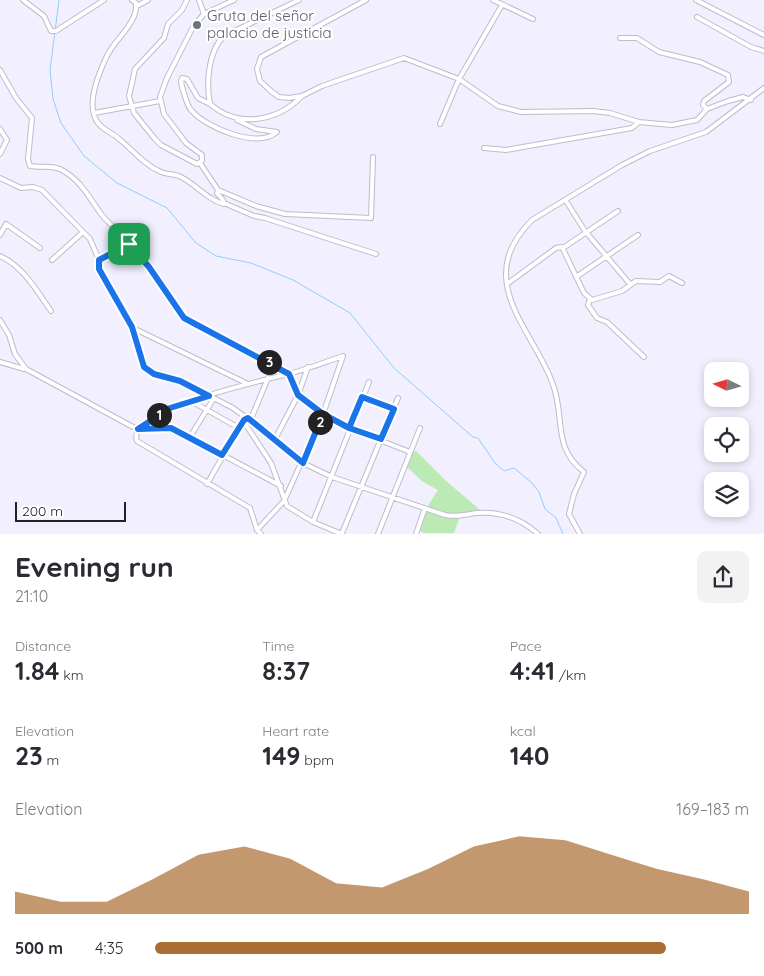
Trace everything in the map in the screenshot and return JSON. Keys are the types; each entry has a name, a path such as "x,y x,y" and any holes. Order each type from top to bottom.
{"street":[{"path":"23,0 44,16 54,31 104,0"},
{"path":"132,0 137,6"},
{"path":"137,6 148,0"},
{"path":"187,0 182,10 168,24 164,38 135,69 129,96 130,106 134,113 161,145 195,163 200,163"},
{"path":"199,0 204,14"},
{"path":"218,0 221,6"},
{"path":"224,203 217,194 218,190 200,163 202,155 186,143 164,114 160,101 166,78 187,38 204,14 234,0"},
{"path":"210,104 209,83 216,43 224,36 299,0"},
{"path":"302,96 279,97 272,92 258,76 259,59 366,0"},
{"path":"493,0 533,19"},
{"path":"696,0 764,35"},
{"path":"440,124 459,79 502,4"},
{"path":"137,6 135,16 114,41 98,75 93,99 94,113 102,127 118,138 149,166 160,172 180,177 205,195 222,204 224,203 254,216 376,254"},
{"path":"697,17 751,47 764,51"},
{"path":"620,38 637,38 659,52 700,62 728,75 730,79 728,84 704,101 703,105 707,109"},
{"path":"234,118 260,119 277,115 302,96 322,86 399,58 404,58 459,79 509,111 593,111 610,113 639,122 672,125 697,120 707,109 743,97 750,100"},
{"path":"0,70 16,98 32,118 28,163 30,166 46,166 60,169 77,181 86,190 102,215 149,267 184,318 289,374 298,395 323,414 349,428 410,452"},
{"path":"182,78 187,79 198,98 210,104 256,129 277,132 273,135 257,138 218,130 190,109 182,86 182,78"},
{"path":"580,534 569,514 574,494 584,472 576,467 565,449 552,382 522,323 507,284 505,274 508,257 522,230 532,220 622,165 650,151 706,132 764,88"},
{"path":"94,113 160,101"},
{"path":"484,148 506,150 526,147 632,128 639,122"},
{"path":"0,128 7,140 0,154"},
{"path":"218,190 256,206 285,214 371,218 373,157"},
{"path":"0,178 21,188 33,187 42,190 92,243 99,260 101,275 132,327 142,362 148,371 180,381 214,398 247,420 303,463 332,478 363,486 393,498 453,516 482,513 499,514 520,521 538,534"},
{"path":"566,200 585,231 605,257 630,284"},
{"path":"507,284 556,248 563,248 585,231 618,211"},
{"path":"0,234 6,224 40,248"},
{"path":"52,260 83,232"},
{"path":"576,277 638,235"},
{"path":"99,260 129,244"},
{"path":"563,248 576,277 590,299"},
{"path":"0,256 16,265 25,274 51,311"},
{"path":"590,299 619,292 640,280 660,282 669,276 682,283"},
{"path":"590,299 588,305 595,316 608,322 644,356"},
{"path":"0,320 9,334 15,354 26,369"},
{"path":"132,327 248,384"},
{"path":"257,530 284,501 303,463 323,414 343,356 308,366 289,374 268,378 170,408 138,429 135,435 137,441 250,508 257,530 261,534"},
{"path":"0,362 26,369 138,429 171,428 280,486"},
{"path":"274,440 298,395 308,366"},
{"path":"207,484 222,455 239,428 247,420 268,378"},
{"path":"313,522 369,382"},
{"path":"362,397 394,409"},
{"path":"190,437 214,398"},
{"path":"247,420 265,452 280,486 284,501 294,512 313,522 342,533 398,398"},
{"path":"191,401 239,428"},
{"path":"378,534 420,428"},
{"path":"416,534 425,508"},
{"path":"328,534 333,530"}],"green space":[{"path":"416,451 480,511 461,513 454,533 424,533 420,531 429,504 438,490 423,482 406,466 412,452"}],"waterway":[{"path":"59,0 50,70 53,99 61,123 84,156 117,183 167,208 196,243 216,256 251,263 293,280 350,313 394,368 473,437 478,438 495,463 504,471 514,468 531,482 539,492 545,509 556,518 563,534"}],"place":[{"name":"Gruta del señor palacio de justicia","path":"197,25"}],"route":[{"path":"129,244 99,260 99,269 132,327 144,367 154,374 180,381 209,396 170,408 138,429 171,428 222,455 244,420 248,418 303,463 323,414 349,428 381,439 394,409 362,397 349,428 323,414 298,395 289,374 268,361 180,316 149,267 129,244"}]}
